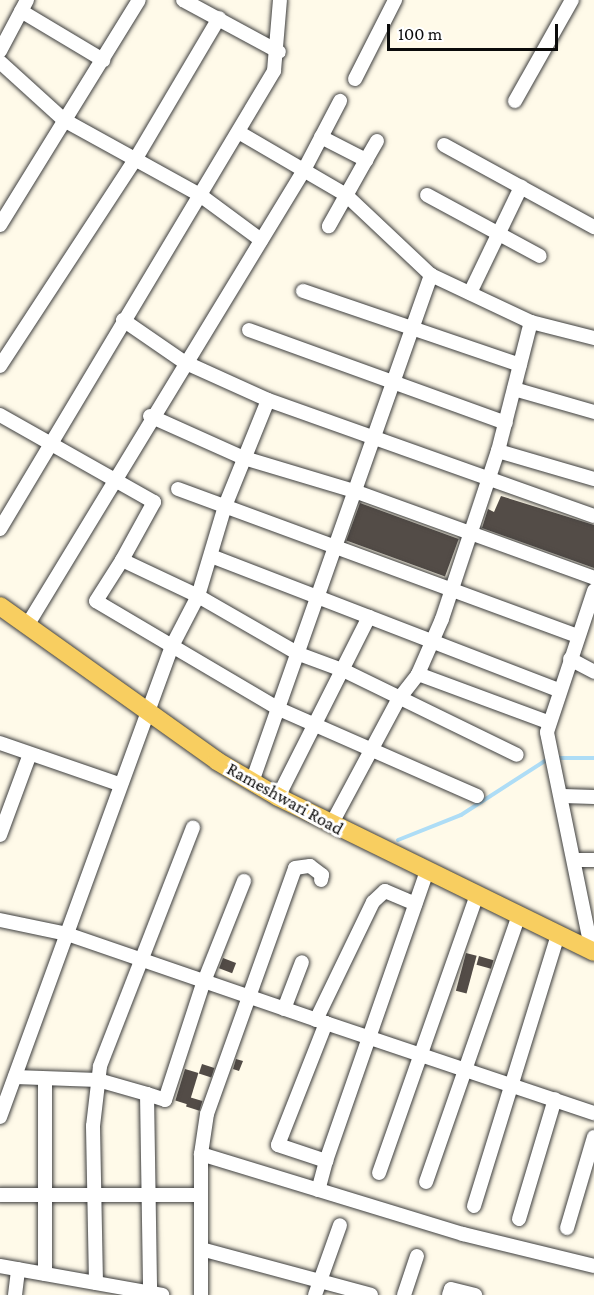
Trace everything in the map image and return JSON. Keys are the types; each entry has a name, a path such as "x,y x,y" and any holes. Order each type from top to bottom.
{"main road":[{"name":"Rameshwari Road","path":"0,606 28,624 145,711 278,797 558,935 590,945"}],"street":[{"path":"0,225 139,0"},
{"path":"183,0 279,52"},
{"path":"0,529 123,320 240,133 279,52 280,0"},
{"path":"355,79 395,0"},
{"path":"515,100 572,0"},
{"path":"0,51 24,5 103,60"},
{"path":"0,366 135,160 219,18"},
{"path":"0,62 64,120 200,195 261,240"},
{"path":"28,624 116,479 150,416 304,170 340,101"},
{"path":"240,133 346,195 431,275 531,322 594,338"},
{"path":"321,137 366,160"},
{"path":"329,226 377,141"},
{"path":"444,145 594,227"},
{"path":"470,292 521,187"},
{"path":"428,195 540,256"},
{"path":"252,782 338,546 431,275"},
{"path":"303,291 520,365"},
{"path":"123,320 184,362 268,400 375,440 594,516"},
{"path":"331,825 398,700 418,674 433,639 453,587 498,451 531,322"},
{"path":"249,330 396,381 506,423"},
{"path":"514,389 594,412"},
{"path":"0,1117 145,711 172,646 198,596 225,506 268,400"},
{"path":"0,415 52,441 154,502 123,560 96,601 279,709 371,752 477,795"},
{"path":"150,416 244,458 357,492 594,578"},
{"path":"498,451 594,479"},
{"path":"178,489 453,587 578,636"},
{"path":"211,556 369,617 433,639 560,691"},
{"path":"123,560 198,596 299,654 345,670 398,700 517,754"},
{"path":"590,945 563,796 552,758 548,723 594,591"},
{"path":"278,797 345,670 369,617"},
{"path":"570,659 594,672"},
{"path":"418,674 548,723"},
{"path":"0,743 119,784"},
{"path":"0,835 30,754"},
{"path":"563,796 594,797"},
{"path":"96,1283 94,1195 98,1080 139,958 193,827"},
{"path":"576,860 594,860"},
{"path":"201,1295 201,1154 207,1114 295,868 310,866 322,875 321,880"},
{"path":"318,1190 426,871"},
{"path":"15,1077 98,1080 165,1100 202,984 244,881"},
{"path":"326,1161 278,1145 321,1022 373,902 385,891 415,904"},
{"path":"379,1173 477,895"},
{"path":"426,1182 519,915"},
{"path":"0,920 67,934 139,958 202,984 466,1068 594,1113"},
{"path":"474,1206 509,1084 558,935"},
{"path":"284,1009 302,962"},
{"path":"45,1078 45,1274"},
{"path":"0,1266 156,1294 147,1195 147,1094"},
{"path":"519,1219 555,1099"},
{"path":"567,1228 594,1137"},
{"path":"201,1154 318,1190 594,1266"},
{"path":"0,1195 201,1196"},
{"path":"315,1295 318,1281 340,1225"},
{"path":"201,1249 371,1295"},
{"path":"404,1295 417,1256"},
{"path":"15,1295 18,1269"},
{"path":"449,1295 451,1289 475,1295"}],"building":[{"path":"501,496 594,525 594,568 482,528 488,509 494,512"},
{"path":"360,503 459,539 445,576 346,541"},
{"path":"466,953 477,956 467,994 456,991"},
{"path":"479,956 493,960 491,969 477,965"},
{"path":"223,958 236,963 232,973 219,968"},
{"path":"236,1059 243,1061 239,1071 233,1069"},
{"path":"202,1064 214,1068 211,1078 199,1074"},
{"path":"185,1069 198,1073 189,1105 175,1101"},
{"path":"189,1097 202,1101 199,1111 186,1107"}],"waterway":[{"path":"556,758 594,758"},
{"path":"398,840 461,815 548,759"}]}
